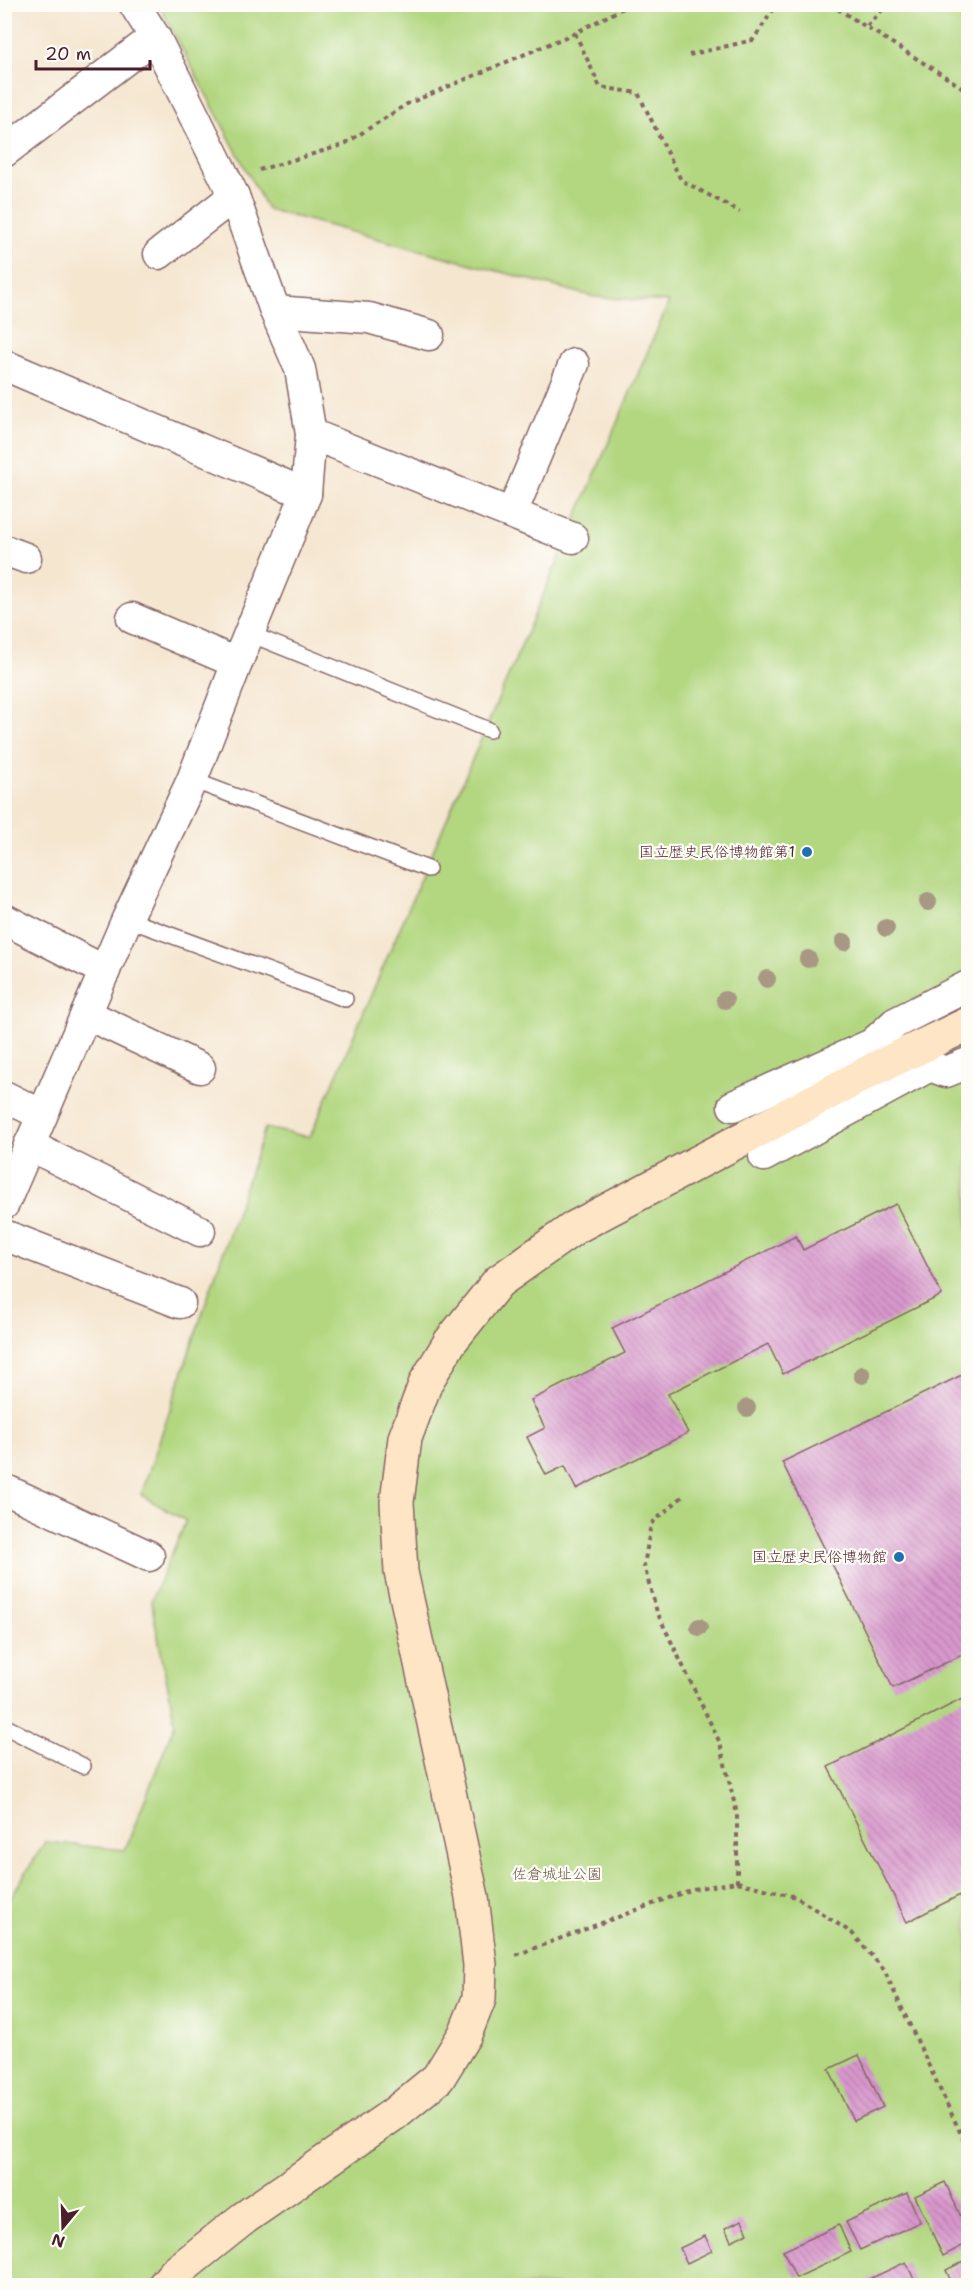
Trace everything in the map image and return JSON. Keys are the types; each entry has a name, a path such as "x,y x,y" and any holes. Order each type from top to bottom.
{"street":[{"path":"4,1204 127,919 192,780 306,494 311,434 300,369 275,311 230,188 155,37 134,4"},
{"path":"4,152 155,37"},
{"path":"159,254 230,188"},
{"path":"275,311 369,318 429,335"},
{"path":"512,513 574,364"},
{"path":"4,365 306,494"},
{"path":"311,434 573,538"},
{"path":"132,618 237,663"},
{"path":"4,919 105,971"},
{"path":"733,1106 872,1044 895,1023 969,986"},
{"path":"86,1014 200,1068"},
{"path":"164,2286 174,2274 244,2218 394,2114 438,2078 465,2034 479,1999 480,1965 472,1897 401,1572 397,1502 405,1437 426,1382 450,1342 498,1282 574,1228 874,1069 969,1024"},
{"path":"764,1156 930,1066 946,1072 969,1063"},
{"path":"4,1096 42,1116"},
{"path":"29,1145 200,1231"},
{"path":"4,1235 180,1303"},
{"path":"4,1489 149,1556"}],"lane":[{"path":"250,634 489,730"},
{"path":"192,780 428,868"},
{"path":"127,919 345,999"},
{"path":"4,1726 82,1766"}],"path":[{"path":"230,188 343,145 407,104 575,33 631,4"},
{"path":"689,55 753,40 777,4"},
{"path":"830,4 969,92"},
{"path":"867,26 888,4"},
{"path":"575,33 600,87 638,93 681,180 740,212"},
{"path":"682,1497 651,1524 644,1566 657,1612 720,1743 737,1814 737,1882"},
{"path":"480,1965 518,1954 693,1889 737,1882 796,1897 852,1933 884,1970 969,2149"}],"green space":[{"name":"佐倉城址公園","path":"159,5 968,5 968,2285 353,2286 346,2277 335,2286 5,2285 4,1908 45,1842 125,1850 175,1723 151,1601 186,1521 141,1495 265,1128 310,1137 669,302 594,297 267,209"}],"building":[{"path":"896,1204 942,1295 783,1374 768,1344 668,1394 688,1433 576,1489 565,1466 546,1475 527,1437 545,1428 531,1400 625,1353 612,1328 796,1236 803,1250"},
{"name":"国立歴史民俗博物館","path":"968,1372 968,1652 893,1688 782,1462"},
{"path":"968,1696 968,1891 907,1922 828,1767"},
{"path":"859,2055 883,2107 854,2121 829,2069"},
{"path":"945,2182 968,2232 968,2243 943,2256 915,2196"},
{"path":"907,2193 920,2222 860,2250 846,2222"},
{"path":"742,2220 748,2233 731,2241 725,2228"},
{"path":"839,2225 851,2252 796,2278 783,2251"},
{"path":"705,2236 712,2251 687,2263 680,2248"},
{"path":"968,2259 968,2286 953,2286 946,2270"},
{"path":"906,2262 917,2286 870,2286 867,2280"}],"place":[{"name":"国立歴史民俗博物館第1","path":"807,852"},
{"name":"国立歴史民俗博物館","path":"899,1557"}]}
